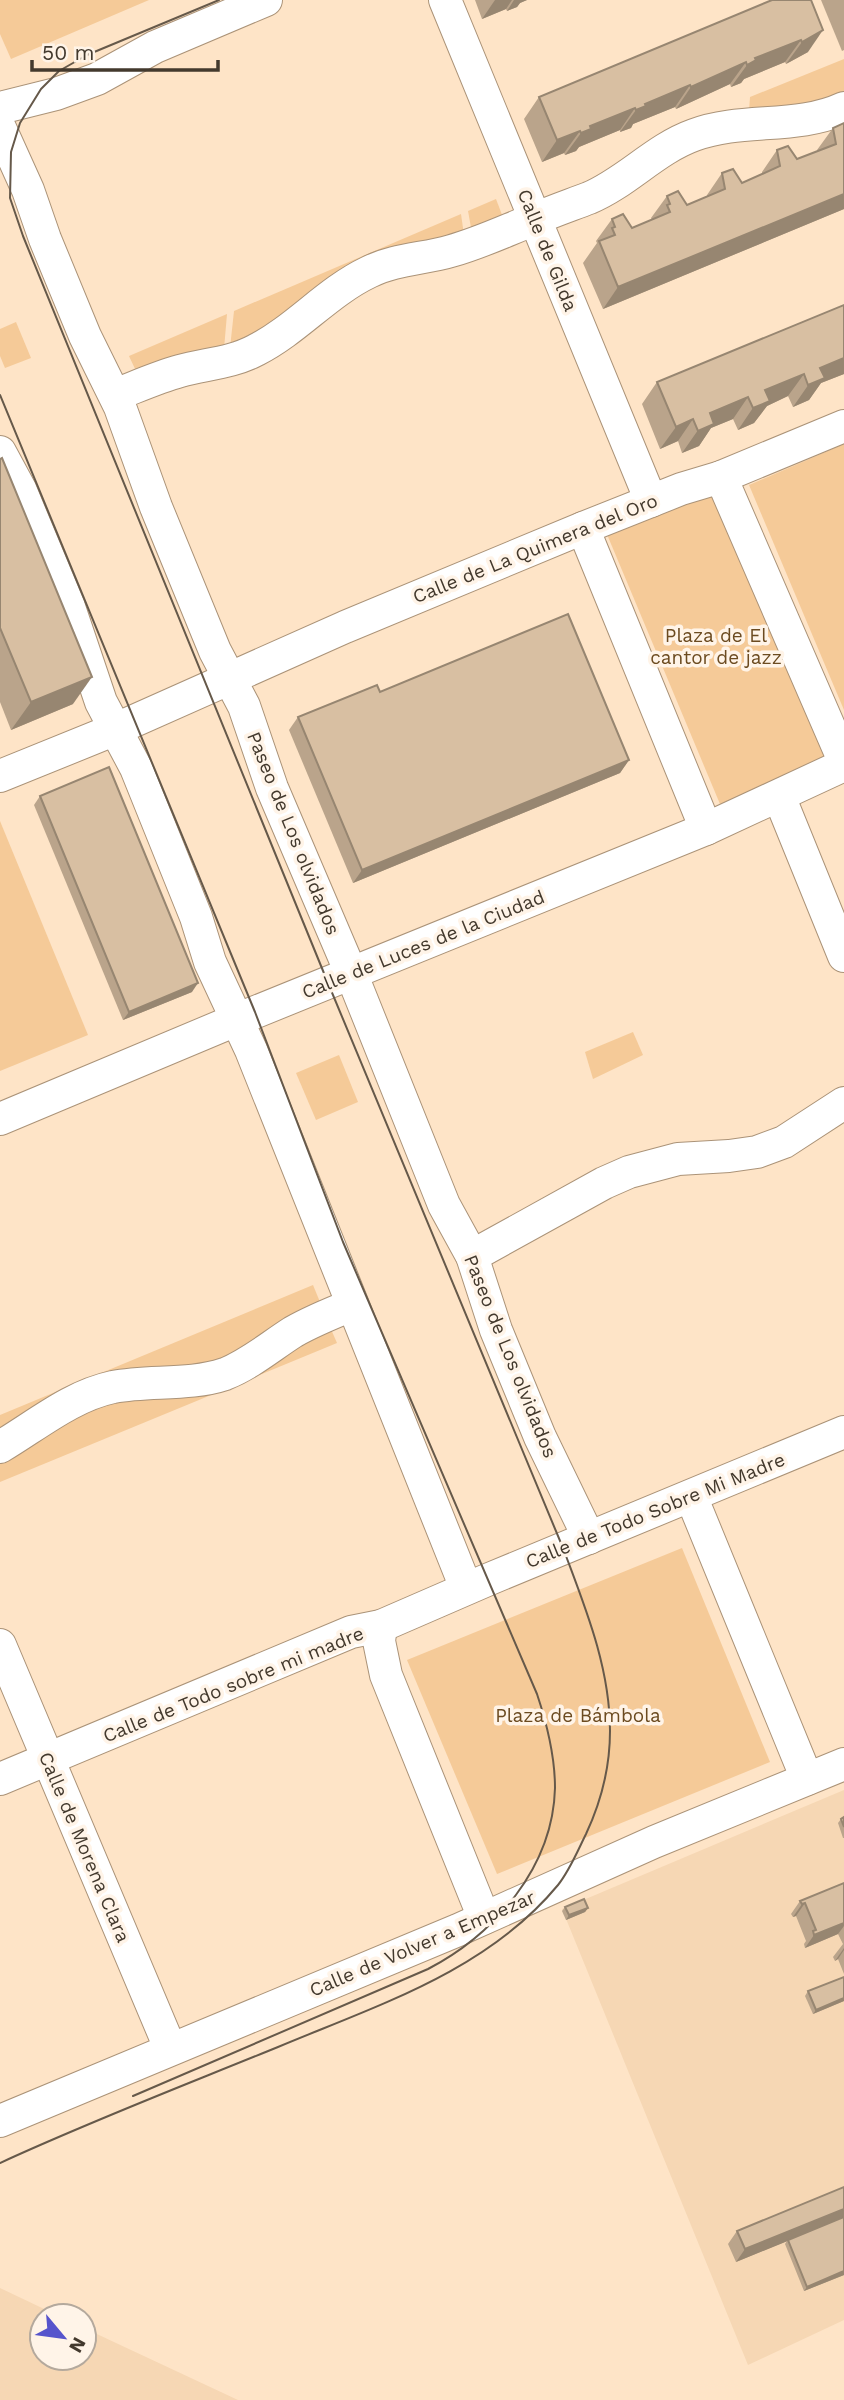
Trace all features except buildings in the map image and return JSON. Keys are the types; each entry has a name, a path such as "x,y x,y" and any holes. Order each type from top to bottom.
{"street":[{"path":"0,108 56,94 97,79 155,47 266,0"},
{"name":"Calle de Gilda","path":"445,0 651,501"},
{"path":"115,395 157,378 235,359 255,351 285,333 327,298 369,272 398,261 470,246 592,197 625,178 674,143 695,134 742,125 810,119 844,108"},
{"name":"Paseo de Los olvidados","path":"0,128 29,190 44,239 85,336 115,395 156,507 215,651 244,706 272,788 351,973 449,1215 472,1256 491,1315 540,1437 589,1538"},
{"name":"Calle de La Quimera del Oro","path":"230,678 583,528 699,482 720,477 844,426"},
{"path":"0,452 20,489 69,607 101,702 136,768 196,917 210,961 251,1050 466,1588"},
{"path":"720,477 844,763"},
{"path":"583,528 706,829"},
{"path":"0,776 116,729 230,678"},
{"name":"Calle de Luces de la Ciudad","path":"0,1119 706,829 844,763"},
{"path":"779,796 844,956"},
{"path":"472,1256 628,1172 678,1159 757,1152 784,1142 844,1103"},
{"path":"0,1447 50,1414 85,1396 111,1388 205,1379 224,1374 241,1367 294,1332 352,1305"},
{"name":"Calle de Todo Sobre Mi Madre","path":"466,1588 844,1432"},
{"path":"691,1496 807,1779"},
{"name":"Calle de Todo sobre mi madre","path":"0,1779 351,1633 381,1626 466,1588"},
{"path":"381,1626 379,1641 386,1675 484,1918"},
{"name":"Calle de Morena Clara","path":"0,1645 170,2048"},
{"name":"Calle de Volver a Empezar","path":"0,2121 484,1918 654,1842 844,1764"}],"shaded area":[{"path":"844,1790 844,2320 748,2365 562,1909"},
{"path":"0,2288 30,2302 28,2372 98,2372 98,2335 238,2400 0,2400"}],"green space":[{"path":"0,0 149,0 11,59 0,34"},
{"path":"844,59 844,91 817,103 749,111 750,97"},
{"path":"496,199 504,220 472,233 468,211"},
{"path":"461,214 464,235 230,348 234,311"},
{"path":"227,314 224,349 136,371 129,356"},
{"path":"16,322 31,358 5,368 0,356 0,329"},
{"path":"844,444 844,710 749,485"},
{"name":"Plaza de El cantor de jazz","path":"712,487 826,760 720,804 606,532"},
{"path":"0,821 88,1035 0,1071"},
{"path":"633,1032 643,1055 593,1079 585,1052"},
{"path":"339,1055 358,1102 316,1120 296,1073"},
{"path":"313,1285 320,1302 244,1348 218,1360 0,1432 0,1415"},
{"path":"330,1327 337,1343 0,1482 0,1463 85,1411"},
{"name":"Plaza de Bámbola","path":"682,1548 770,1762 497,1874 407,1660"}],"tram line":[{"path":"0,2163 392,2000 465,1963 498,1941 530,1915 566,1873 596,1809 604,1784 608,1757 610,1731 606,1684 588,1615 563,1548 328,983 23,236 10,198 11,152 20,123 41,89 59,71 87,55 219,0"},
{"path":"0,395 255,1012 343,1242 537,1694 550,1741 555,1776 552,1817 544,1845 532,1871 516,1895 476,1937 428,1969 133,2096"}]}
